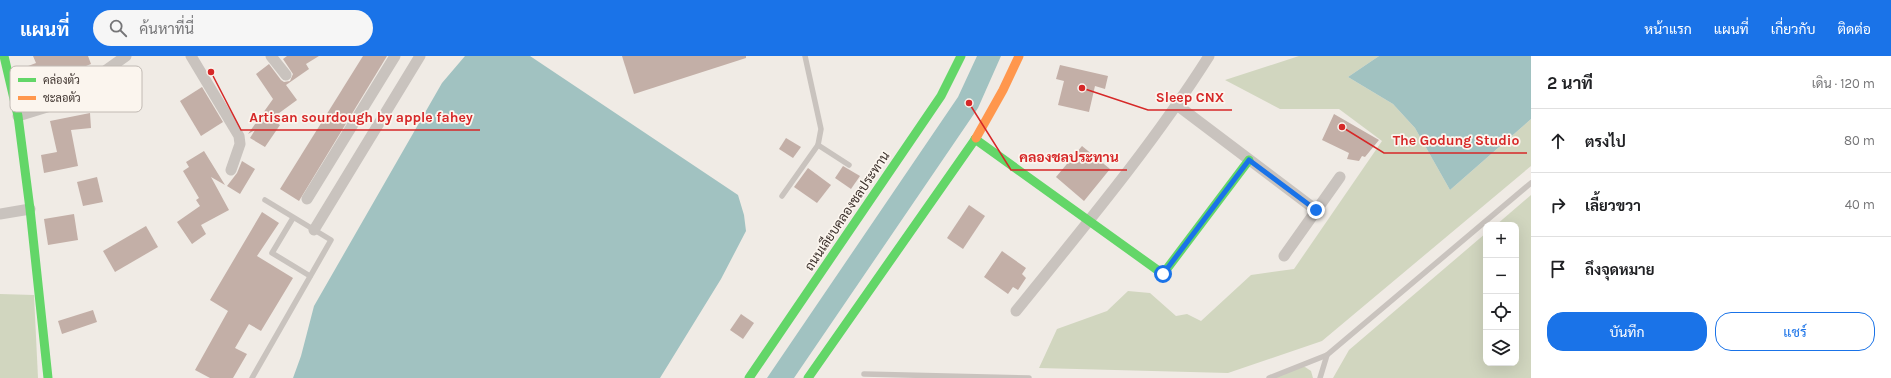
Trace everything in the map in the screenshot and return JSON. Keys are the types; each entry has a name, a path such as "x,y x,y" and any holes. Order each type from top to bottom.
{"main road":[{"path":"4,56 10,82"},
{"name":"ถนนเลียบคลองชลประทาน","path":"749,378 941,96 961,56"},
{"path":"808,378 975,139 1003,90 1019,56"},
{"path":"17,112 30,209 48,378"},
{"path":"975,139 1163,274 1249,160"}],"street":[{"path":"112,66 126,56"},
{"path":"191,56 239,136 240,144 231,170"},
{"path":"271,56 286,75"},
{"path":"306,199 395,56"},
{"path":"314,230 420,56"},
{"path":"1016,311 1177,106 1209,56"},
{"path":"1177,106 1316,210"},
{"path":"18,116 31,112"},
{"path":"1284,256 1340,177"},
{"path":"0,214 30,209"}],"lane":[{"path":"782,196 818,145 822,129 805,56"},
{"path":"818,145 849,165"},
{"path":"1269,378 1327,355 1531,183"},
{"path":"252,378 331,240 265,200"},
{"path":"293,218 272,253 310,276"},
{"path":"1320,378 1327,355"},
{"path":"864,374 1029,378"}],"green space":[{"path":"1299,56 1379,56 1348,77 1393,104 1415,128 1450,190 1531,119 1531,166 1322,341 1228,373 1039,368 1057,329 1107,311 1128,291 1150,293 1176,316 1187,314 1201,321 1251,275 1294,269 1382,141 1339,109 1280,109 1225,80"},
{"path":"1531,195 1531,378 1333,378 1349,350 1483,236 1483,366 1519,366 1519,222 1500,222"},
{"path":"0,294 34,295 38,378 0,378"},
{"path":"1297,367 1305,367 1311,371 1313,378 1272,378"}],"water":[{"path":"465,56 530,56 738,195 744,215 746,231 721,279 660,378 293,378 301,356 314,306 442,83"},
{"path":"977,56 1001,56 978,108 794,378 767,378 958,97"},
{"path":"1379,56 1531,56 1531,119 1450,190 1415,128 1393,104 1348,77"}],"building":[{"path":"33,56 88,56 91,64 86,66 28,66 36,63"},
{"path":"287,56 319,56 306,64 309,69 286,85 297,100 271,119 280,125 265,147 250,138 255,130 248,134 273,99 256,74 269,64 281,80 284,82 290,81 293,74 283,59"},
{"path":"363,56 387,56 299,201 280,189"},
{"path":"622,56 746,56 746,58 634,94"},
{"path":"1060,65 1108,76 1105,89 1095,86 1089,112 1058,105 1064,81 1056,79"},
{"path":"202,87 223,122 201,136 180,101"},
{"path":"90,113 91,128 71,130 78,166 44,173 41,155 57,152 50,121"},
{"path":"1334,114 1379,140 1365,157 1362,156 1359,161 1347,159 1349,153 1322,140"},
{"path":"786,138 801,147 793,158 779,149"},
{"path":"1082,146 1110,169 1084,201 1056,177"},
{"path":"204,151 225,185 211,177 229,210 201,225 206,234 192,244 177,222 200,206 196,200 199,198 183,171 189,167 186,162"},
{"path":"242,161 255,169 240,194 227,186 237,173"},
{"path":"843,166 860,176 851,189 835,178"},
{"path":"808,168 831,185 817,203 794,187"},
{"path":"97,177 103,202 83,206 77,182"},
{"path":"969,205 985,216 963,249 947,238"},
{"path":"262,212 279,223 257,256 293,278 261,331 249,324 235,348 247,354 233,378 210,378 195,370 228,311 210,300"},
{"path":"74,214 78,240 48,245 44,219"},
{"path":"146,226 158,247 115,272 103,251"},
{"path":"1002,251 1026,268 1022,274 1026,278 1018,290 1013,287 1008,294 984,277"},
{"path":"93,310 97,322 62,334 58,321"},
{"path":"741,314 754,323 743,339 730,330"}],"traffic: fast":[{"path":"4,56 10,82"},
{"path":"749,378 941,96 961,56"},
{"path":"17,112 30,209 48,378"},
{"path":"808,378 976,138"},
{"path":"975,139 1163,274 1249,160"}],"traffic: slow":[{"path":"976,138 1003,90 1019,56"}],"place":[{"name":"Artisan sourdough by apple fahey","path":"211,72"},
{"name":"Sleep CNX","path":"1082,88"},
{"name":"คลองชลประทาน","path":"969,103"},
{"name":"The Godung Studio","path":"1342,127"}],"route":[{"path":"1163,274 1249,160 1316,210"}]}
